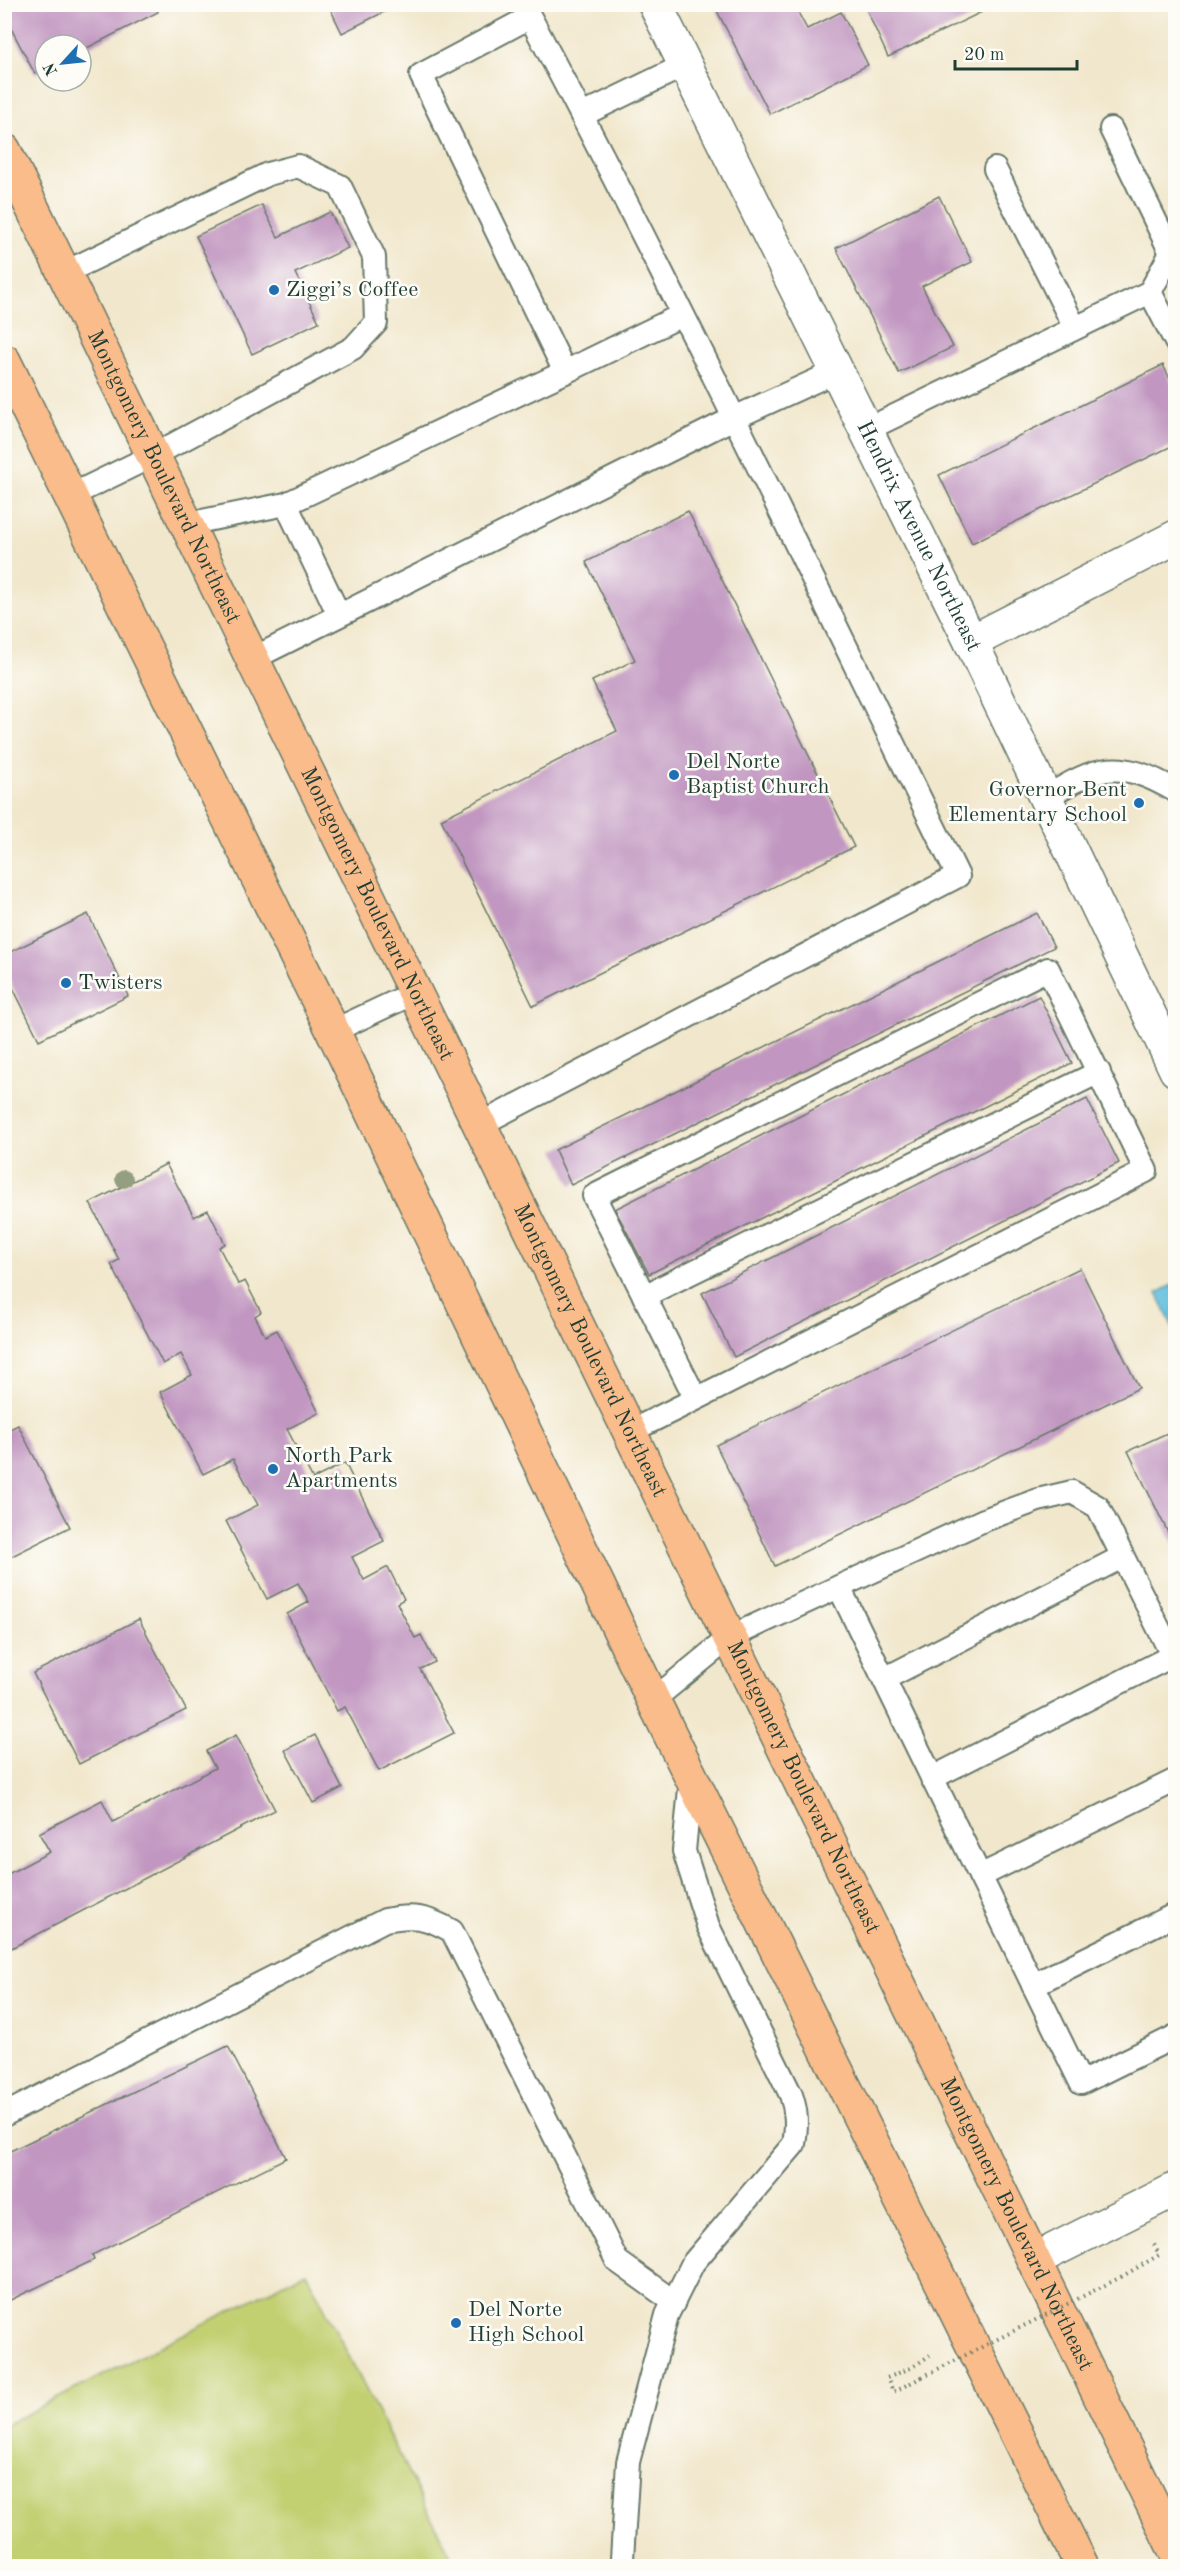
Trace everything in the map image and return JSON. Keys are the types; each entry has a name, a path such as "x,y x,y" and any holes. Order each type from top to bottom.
{"main road":[{"name":"Montgomery Boulevard Northeast","path":"4,150 1176,2552"},
{"path":"4,361 72,495 333,1031 653,1700 1082,2566"}],"street":[{"name":"Hendrix Avenue Northeast","path":"655,4 971,642 1176,1070"},
{"path":"971,642 1176,537"},
{"path":"1034,2260 1176,2189"}],"lane":[{"path":"479,1125 958,876 734,418 530,16 421,75 565,372"},
{"path":"582,115 685,65"},
{"path":"866,430 1150,292 1171,253 1111,129"},
{"path":"64,273 268,174 298,166 340,186 374,257 376,323 353,348 154,455 72,495"},
{"path":"995,169 1075,328"},
{"path":"1150,292 1176,342"},
{"path":"187,524 286,504 682,315"},
{"path":"252,658 734,418 837,371"},
{"path":"286,504 339,615"},
{"path":"1045,798 1076,779 1109,768 1147,775 1176,791"},
{"path":"629,1432 696,1399 1146,1171 1048,969 594,1196 696,1399"},
{"path":"333,1031 414,993"},
{"path":"644,1296 1099,1072"},
{"path":"653,1700 730,1637 984,1521 1038,1500 1072,1492 1098,1507 1174,1659 933,1778"},
{"path":"884,1679 1122,1557"},
{"path":"839,1587 1081,2083 1176,2036"},
{"path":"624,2566 622,2559 628,2462 667,2315 693,2263 794,2144 797,2126 797,2112 791,2095 708,1926 684,1851 691,1776"},
{"path":"980,1876 1176,1780"},
{"path":"1033,1985 1176,1914"},
{"path":"4,2115 385,1920 406,1916 431,1920 452,1931 617,2261 674,2302"}],"path":[{"path":"930,2355 913,2367 886,2378 893,2392 1160,2255 1151,2239"}],"green space":[{"path":"306,2272 456,2566 5,2566 5,2425"}],"water":[{"path":"1175,1284 1175,1332 1157,1293"}],"building":[{"path":"4,4 155,4 158,12 93,45 93,33 33,33 33,70 4,15"},
{"path":"328,4 400,4 342,33"},
{"path":"864,4 978,4 982,12 888,57"},
{"path":"714,5 794,5 807,29 841,12 868,65 770,114"},
{"path":"939,196 972,262 922,286 953,347 899,373 836,248"},
{"path":"262,205 278,237 330,212 348,248 295,273 319,322 252,354 196,236"},
{"path":"1163,365 1176,391 1176,444 972,543 939,475"},
{"name":"Del Norte Baptist Church","path":"688,511 854,847 533,1006 441,819 617,731 592,681 635,660 586,562"},
{"path":"1037,913 1054,947 571,1185 555,1150"},
{"name":"Twisters","path":"88,914 128,996 39,1040 4,970 4,955"},
{"path":"1039,996 1072,1063 649,1274 615,1209"},
{"path":"1087,1099 1119,1163 734,1357 702,1293"},
{"name":"North Park Apartments","path":"166,1164 194,1217 208,1210 225,1244 219,1247 238,1284 245,1281 261,1312 255,1316 265,1336 277,1330 319,1413 287,1429 313,1479 345,1463 384,1541 352,1557 364,1580 388,1567 404,1599 397,1603 415,1638 421,1635 435,1662 420,1669 454,1733 379,1771 345,1707 337,1711 287,1614 309,1602 298,1583 267,1599 226,1521 258,1505 233,1459 203,1474 160,1392 192,1375 181,1354 163,1364 111,1264 119,1260 90,1203"},
{"path":"1080,1268 1139,1388 775,1566 716,1445"},
{"path":"18,1425 70,1527 4,1560 4,1432"},
{"path":"1176,1429 1176,1549 1128,1451"},
{"path":"139,1619 186,1710 79,1764 33,1673"},
{"path":"236,1735 275,1810 4,1952 4,1876 50,1852 39,1833 102,1800 113,1822 215,1768 206,1751"},
{"path":"315,1735 342,1788 313,1803 285,1750"},
{"path":"228,2046 286,2158 92,2255 94,2260 4,2303 4,2154"}],"place":[{"name":"Ziggi’s Coffee","path":"274,290"},
{"name":"Del Norte Baptist Church","path":"674,775"},
{"name":"Governor Bent Elementary School","path":"1139,803"},
{"name":"Twisters","path":"66,983"},
{"name":"North Park Apartments","path":"273,1469"},
{"name":"Del Norte High School","path":"456,2323"}]}
